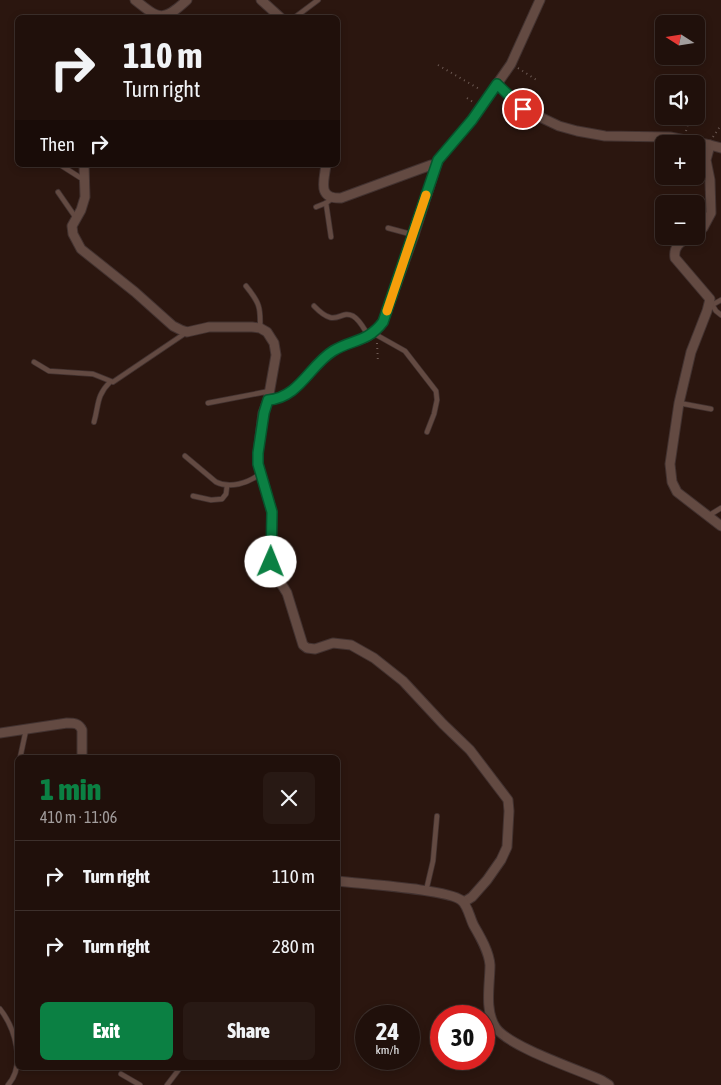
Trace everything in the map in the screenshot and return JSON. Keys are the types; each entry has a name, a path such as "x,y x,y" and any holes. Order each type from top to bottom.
{"street":[{"path":"135,0 154,15"},
{"path":"170,15 187,0"},
{"path":"261,0 277,15"},
{"path":"269,396 279,397 297,387 333,351 374,335 383,322 438,160 472,120 511,64 540,0"},
{"path":"497,84 523,109 559,126 605,136 655,138"},
{"path":"705,144 721,148"},
{"path":"705,224 711,213 710,180 706,160 710,145"},
{"path":"326,167 323,186 324,192 330,201 426,167 436,166"},
{"path":"84,167 84,203 72,226 72,234 81,249 135,292 173,326 187,332 209,327 252,327 260,328 272,338 276,355 264,413 258,464 272,512 271,562 274,575 282,584 287,594 303,645 308,648 333,643 351,646 374,658 403,681 470,750 508,800 507,847 501,860 487,880 472,897 464,902"},
{"path":"678,245 674,252 675,258 711,302 691,352 680,402 670,464 672,482 677,492 721,526"},
{"path":"0,734 67,723 80,726 82,730 82,755"},
{"path":"340,881 426,891 454,896 464,902 490,962 490,1017 496,1028 509,1040 609,1085"}],"lane":[{"path":"298,15 318,0"},
{"path":"64,167 85,180"},
{"path":"58,192 76,218"},
{"path":"316,207 330,201 331,237"},
{"path":"388,228 414,235"},
{"path":"246,286 255,297 261,311 260,328"},
{"path":"721,300 711,302 721,315"},
{"path":"314,306 329,318 351,315 374,335 405,351 436,391 437,400 434,414 427,432"},
{"path":"34,362 49,371 93,374 110,382 116,381 187,332"},
{"path":"94,422 99,396 110,382"},
{"path":"208,403 269,396"},
{"path":"680,402 711,409"},
{"path":"184,456 216,482 228,486 250,480 261,474"},
{"path":"194,496 211,500 222,500 228,486"},
{"path":"708,516 721,508"},
{"path":"21,755 26,730"},
{"path":"426,891 433,861 437,816"},
{"path":"0,1009 13,1031 15,1040"},
{"path":"8,1085 13,1080 16,1070"},
{"path":"167,1085 178,1070"},
{"path":"122,1074 140,1085"}],"path":[{"path":"511,64 538,81"},
{"path":"438,65 490,95"},
{"path":"710,145 715,132 721,125"},
{"path":"374,335 378,364"}],"slow traffic":[{"path":"387,311 426,195"}],"route":[{"path":"271,562 272,512 258,464 264,413 268,400 279,397 297,387 333,351 369,336 383,322 438,160 472,120 497,84 523,109"}]}
